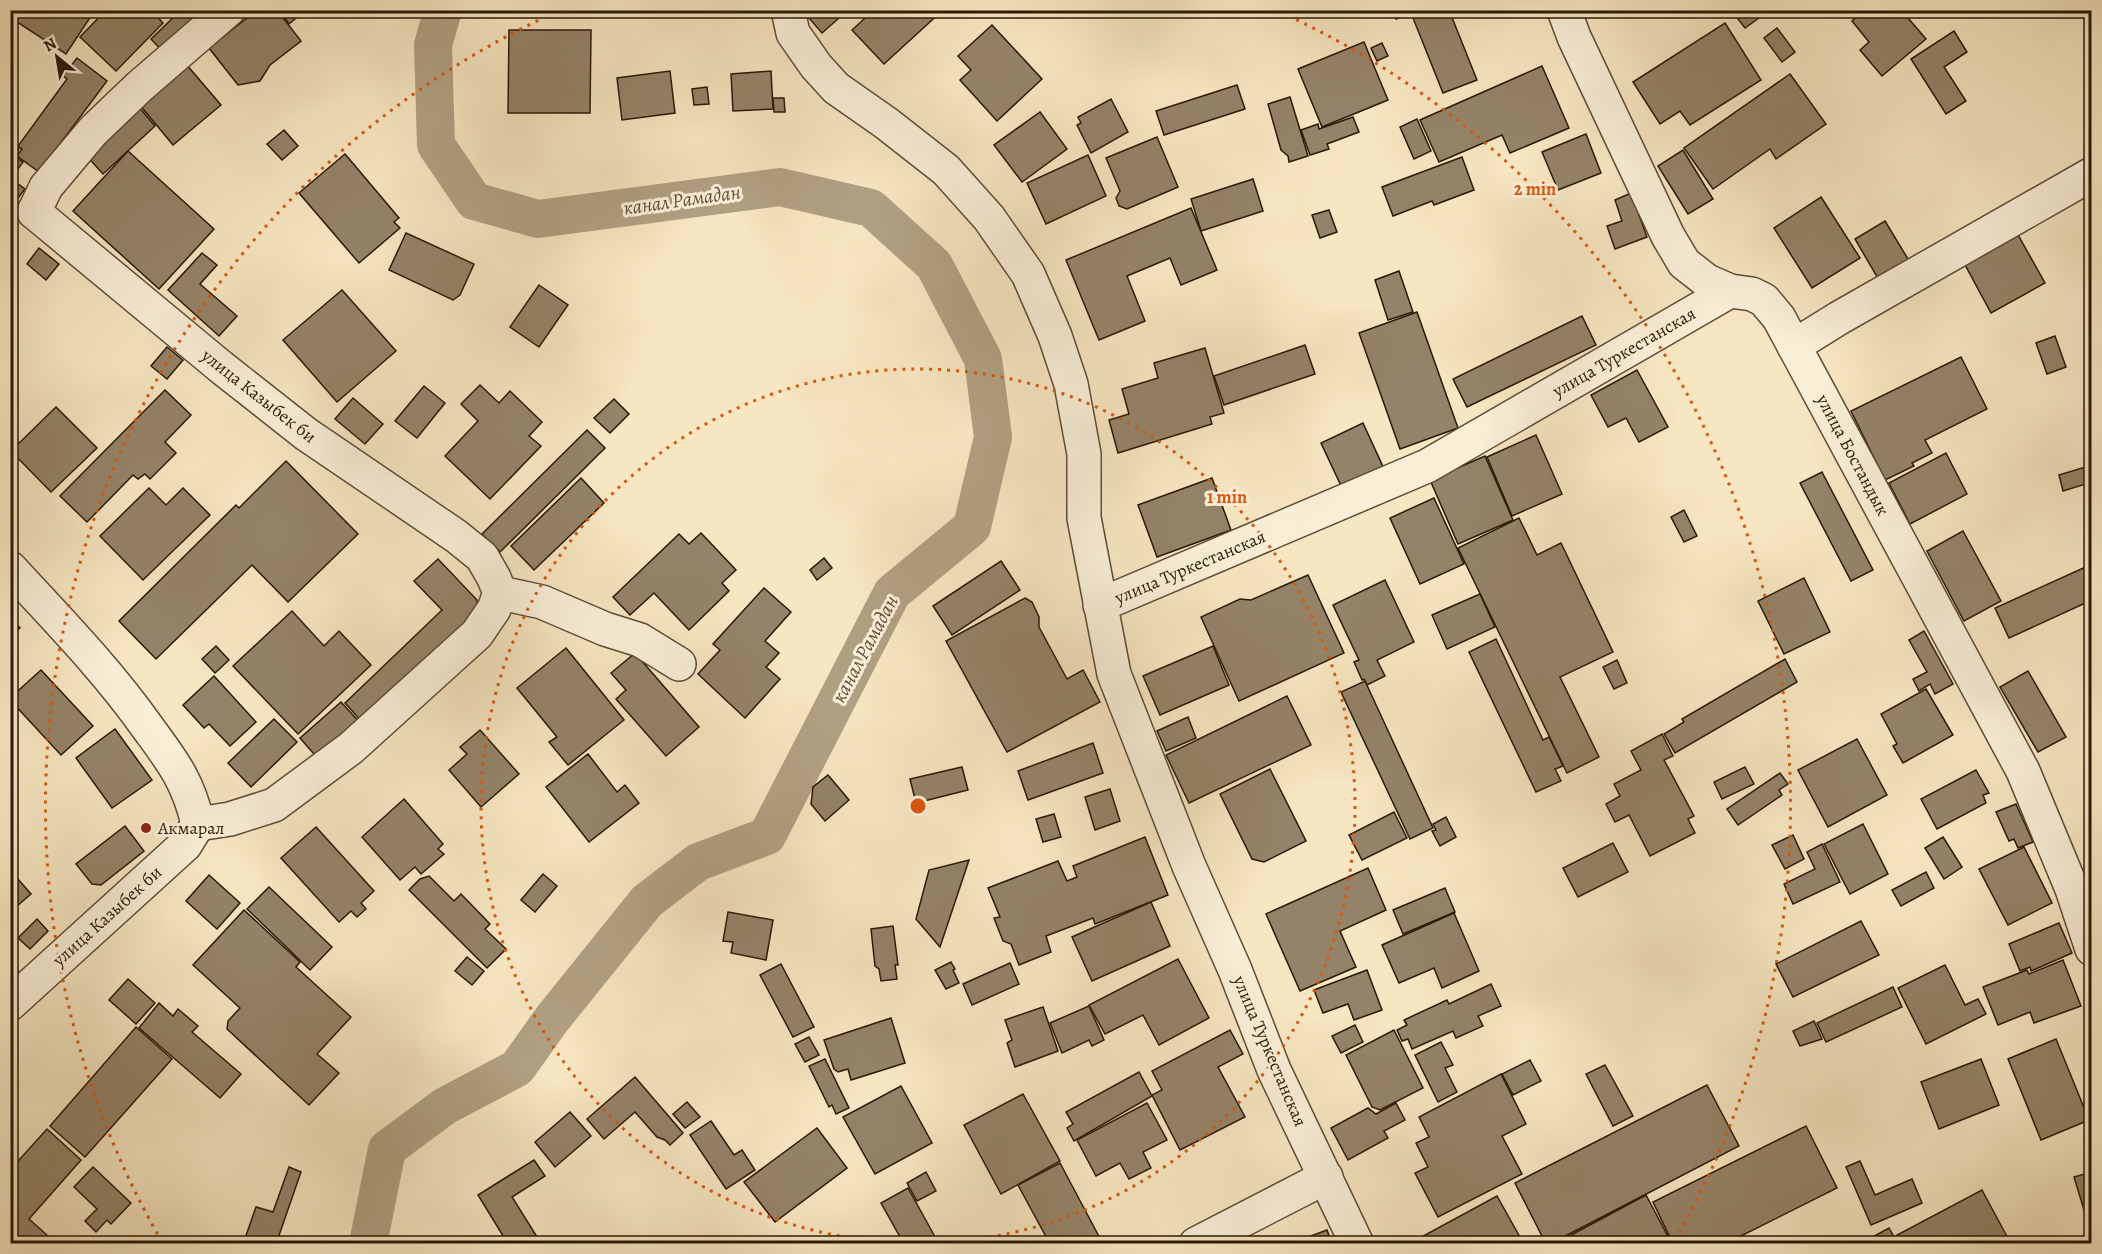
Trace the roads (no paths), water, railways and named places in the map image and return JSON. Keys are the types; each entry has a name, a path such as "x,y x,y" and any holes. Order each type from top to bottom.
{"street":[{"path":"22,216 93,131 139,87 228,10"},
{"path":"788,10 793,33 816,66 836,88 886,123 946,170 989,218 1028,274 1055,336 1071,384 1084,454 1084,518 1100,605"},
{"name":"улица Бостандык","path":"1564,10 1574,37 1668,236 1684,263 1707,280 1730,291 1752,294 1764,300 1779,318 2023,771 2072,889 2091,949"},
{"path":"1794,346 2091,174"},
{"name":"улица Казыбек би","path":"22,216 306,434 456,536 482,557 500,593"},
{"name":"улица Туркестанская","path":"1358,1244 1274,1070 1235,970 1181,846 1114,674 1100,605 1427,466 1730,291"},
{"path":"10,568 121,690 180,773 193,799 198,824 230,819 274,805 351,748 477,634 494,609 500,593 542,602 605,629 640,640 679,664"},
{"name":"улица Казыбек би","path":"10,1004 185,845 198,824"},
{"path":"1196,1244 1326,1178"}],"waterway":[{"name":"канал Рамадан","path":"368,1244 387,1149 445,1106 517,1068 552,1019 647,901 698,862 767,836 892,593 972,527 993,437 983,359 934,265 871,208 780,187 538,219 474,201 436,145 433,45 443,10"}],"place":[{"name":"Акмарал","path":"146,828"}]}
